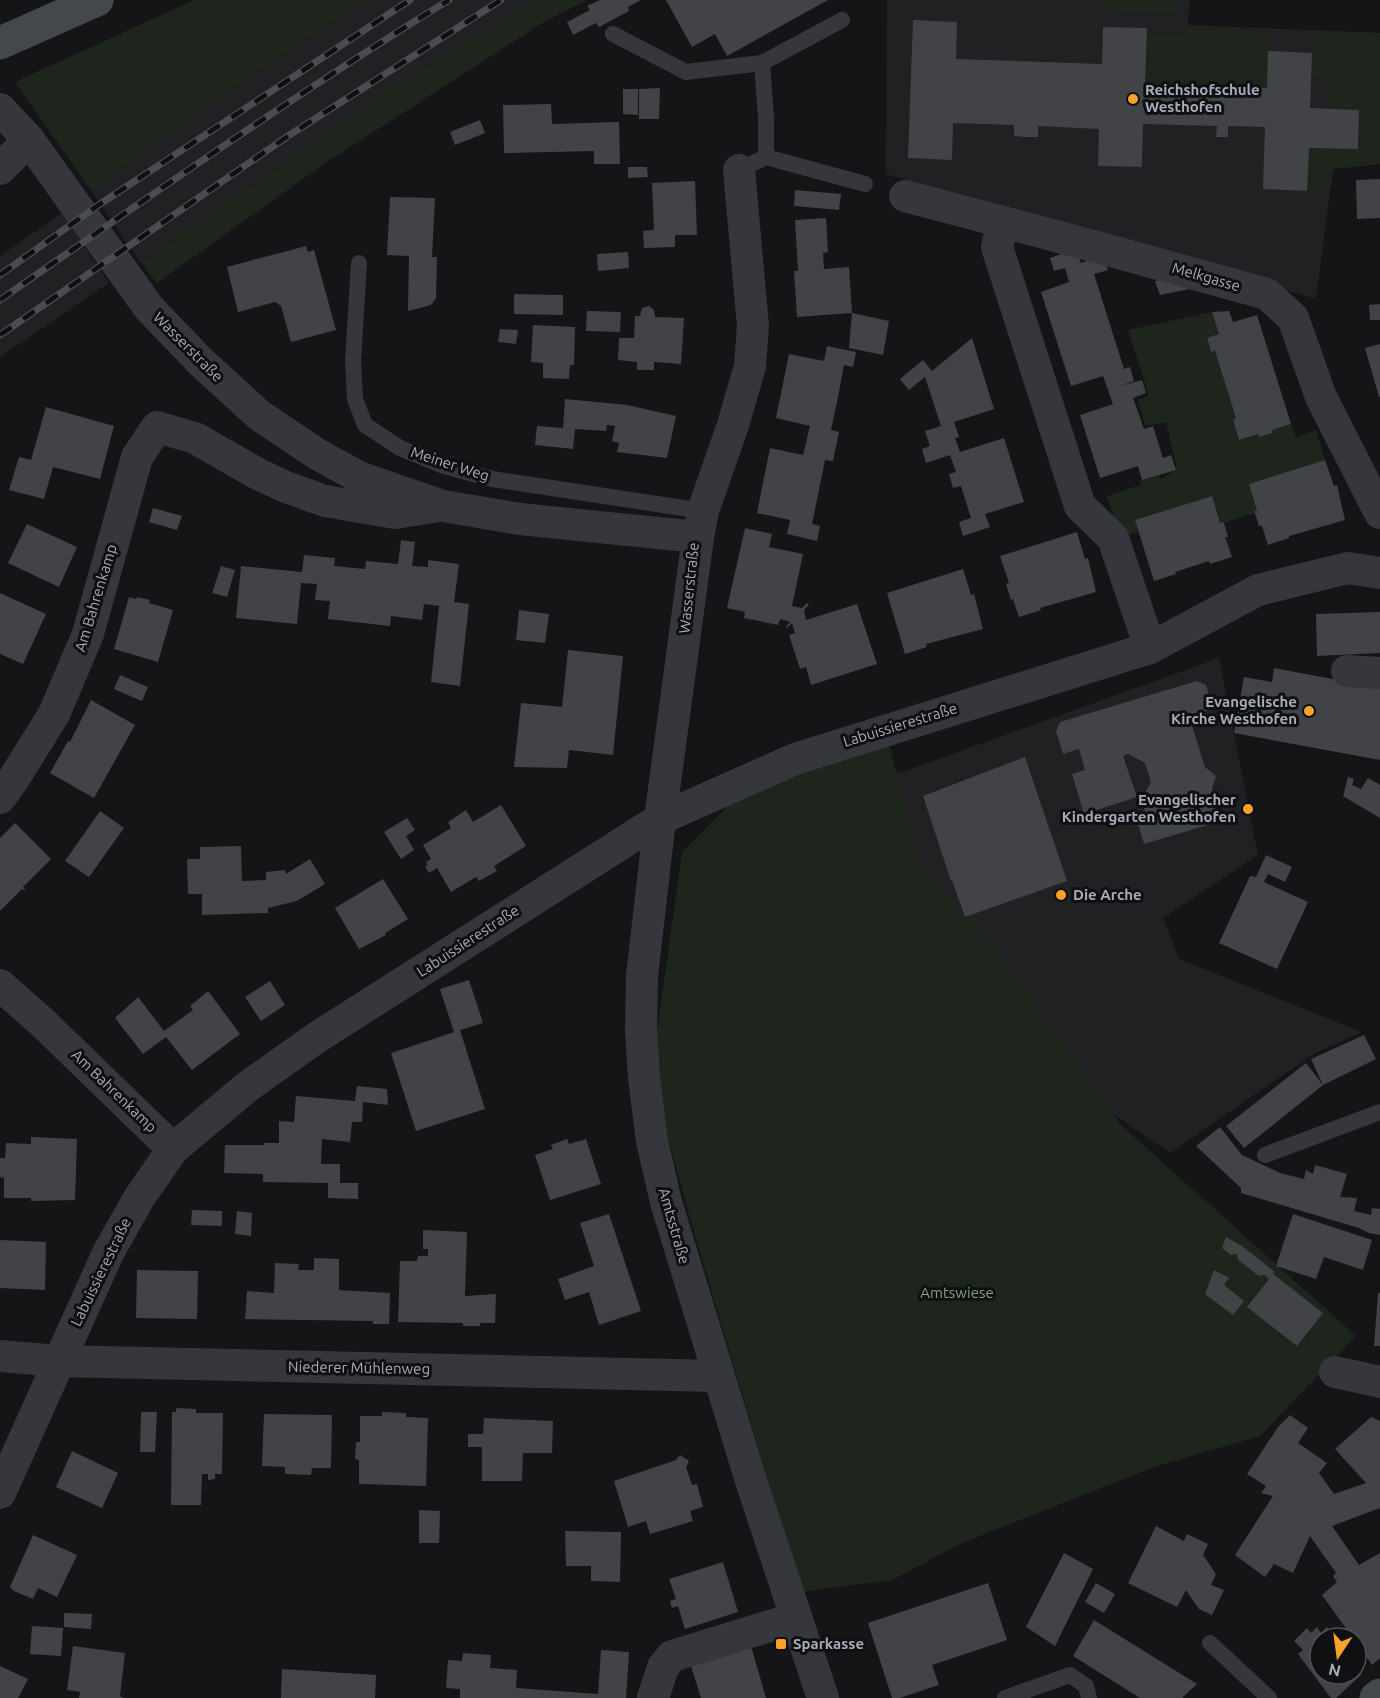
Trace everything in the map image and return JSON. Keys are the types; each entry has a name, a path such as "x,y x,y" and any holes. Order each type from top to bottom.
{"main road":[{"path":"0,43 97,0"},
{"path":"1376,1698 1380,1695"}],"street":[{"name":"Wasserstraße","path":"0,109 29,140 149,308 202,363 260,415 317,454 359,477 443,506 508,518 700,524 660,819"},
{"path":"0,169 29,140"},
{"path":"700,524 750,366 753,326 752,163"},
{"name":"Melkgasse","path":"905,196 1267,294 1293,318 1321,397 1380,513"},
{"path":"1003,222 997,247 1080,506 1113,538 1150,648"},
{"name":"Am Bahrenkamp","path":"0,798 54,714 88,634 137,457 158,427 195,438"},
{"name":"Wasserstraße","path":"195,438 286,488 325,501 395,513 443,506"},
{"name":"Labuissierestraße","path":"0,1493 108,1253 139,1198 173,1149 248,1087 316,1038 660,819 795,759 1150,648 1258,590 1348,568 1380,573"},
{"path":"1347,671 1380,673"},
{"name":"Amtsstraße","path":"660,819 642,976 641,1030 652,1141 666,1202 718,1376 823,1698"},
{"name":"Am Bahrenkamp","path":"0,986 44,1024 173,1149"},
{"name":"Niederer Mühlenweg","path":"0,1356 58,1361 718,1376"},
{"path":"1335,1372 1380,1382"},
{"path":"653,1698 663,1667 672,1656 796,1618"}],"lane":[{"path":"613,34 686,72 762,63 842,20"},
{"path":"762,63 766,118 752,163 865,184"},
{"name":"Meiner Weg","path":"359,262 353,361 355,399 365,425 400,448 444,465 492,479 700,524"},
{"path":"1265,1155 1380,1112"},
{"path":"1210,1643 1269,1698"},
{"path":"1005,1698 1070,1675 1086,1686 1089,1698"}],"shaded area":[{"path":"369,0 533,0 399,82 140,262 92,192 210,105"},
{"name":"Reichshofschule Westhofen","path":"887,0 1190,0 1188,25 1380,33 1380,164 1333,169 1316,299 886,174"},
{"path":"62,213 109,283 0,357 0,256"},
{"name":"Die Arche","path":"1219,658 1258,855 1163,918 1179,959 1362,1032 1315,1053 1170,1153 1061,1078 906,871 869,784"}],"green space":[{"path":"194,0 369,0 210,105 92,192 15,82"},
{"path":"533,0 586,0 541,24 324,164 157,283 140,262 399,82"},
{"path":"1101,0 1177,0 1176,14 1101,10"},
{"path":"1188,25 1268,32 1267,88 1145,84 1147,35 1186,33"},
{"path":"1313,30 1380,33 1380,164 1333,169 1330,193 1307,191 1309,148 1358,149 1359,110 1328,109 1329,79 1311,77"},
{"path":"1212,312 1219,334 1207,339 1211,352 1215,351 1236,418 1233,420 1239,440 1258,434 1260,437 1272,433 1272,430 1291,424 1296,437 1316,430 1325,460 1249,484 1257,511 1255,513 1220,523 1211,496 1136,520 1138,532 1120,537 1107,496 1141,485 1142,480 1159,475 1161,479 1177,469 1166,422 1145,426 1138,400 1149,395 1128,330"},
{"name":"Amtswiese","path":"886,730 918,861 1004,958 1121,1125 1356,1336 1260,1436 1154,1467 962,1543 892,1580 801,1592 689,1215 651,1075 682,852 729,805"}],"building":[{"path":"600,0 641,0 628,7 629,11 599,27 596,23 573,35 567,22 590,10 587,6"},
{"path":"666,0 828,0 727,56 715,34 692,47"},
{"path":"913,20 957,22 956,59 1102,64 1103,27 1147,28 1145,84 1267,88 1268,51 1312,53 1310,108 1359,110 1358,149 1309,148 1307,191 1263,189 1265,127 1228,126 1228,137 1216,137 1217,126 1143,124 1142,167 1098,166 1099,129 1038,126 1038,137 1025,137 1014,136 1014,125 953,123 952,160 908,158"},
{"path":"660,88 659,119 639,119 639,89"},
{"path":"623,89 638,89 638,115 623,114"},
{"path":"551,104 552,124 619,122 620,164 594,164 594,151 504,153 503,105"},
{"path":"480,120 485,133 455,145 450,132"},
{"path":"628,167 647,167 648,177 628,178"},
{"path":"1380,179 1380,218 1357,219 1356,180"},
{"path":"695,181 697,235 675,235 675,247 644,248 643,231 654,230 652,183"},
{"path":"795,190 841,194 839,210 794,206"},
{"path":"390,197 435,198 432,257 437,257 436,298 431,305 408,311 409,256 387,255"},
{"path":"826,218 828,252 823,253 824,269 849,267 852,313 797,317 794,271 798,271 795,220"},
{"path":"306,246 308,252 314,250 336,330 291,342 281,306 275,302 238,312 227,267"},
{"path":"1076,249 1081,263 1103,255 1108,270 1094,274 1124,369 1130,367 1134,381 1120,386 1142,380 1146,393 1133,398 1144,429 1153,426 1163,458 1171,455 1176,470 1142,480 1138,466 1100,478 1080,415 1113,404 1103,376 1071,386 1041,292 1069,282 1065,268 1054,271 1050,258"},
{"path":"628,252 629,268 598,271 597,254"},
{"path":"1176,276 1187,278 1190,289 1160,295 1155,281"},
{"path":"514,294 563,295 563,315 514,314"},
{"path":"1380,304 1380,320 1370,320 1369,305"},
{"path":"649,306 654,310 655,317 684,318 681,364 654,362 654,370 637,370 637,362 618,360 619,338 634,338 635,316 640,316 642,308"},
{"path":"587,311 621,312 620,332 586,331"},
{"path":"1229,311 1233,322 1257,315 1291,424 1272,430 1273,433 1259,437 1258,434 1239,440 1233,420 1236,418 1215,351 1211,352 1207,338 1219,334 1212,312"},
{"path":"852,313 889,321 883,355 849,348"},
{"path":"533,325 575,327 574,365 570,365 569,379 543,378 543,363 531,362"},
{"path":"500,329 518,330 516,344 498,342"},
{"path":"972,338 994,409 954,422 959,437 955,438 960,452 1004,438 1024,502 985,514 990,527 963,536 959,522 971,518 961,486 953,488 949,474 956,472 950,455 926,463 922,449 930,446 925,431 941,426 925,377 909,390 900,379 923,360 932,371"},
{"path":"1380,344 1380,397 1379,397 1365,348"},
{"path":"827,346 856,352 853,367 844,365 831,430 839,432 833,461 825,460 812,524 820,526 817,541 787,534 790,520 757,513 770,448 803,455 810,426 776,418 789,354 824,361"},
{"path":"565,399 627,405 676,416 667,458 617,452 619,443 612,441 615,426 607,425 606,431 575,429 573,449 535,445 537,426 563,428"},
{"path":"46,407 114,426 100,479 53,467 44,499 9,490 19,457 31,460"},
{"path":"1325,460 1334,486 1337,485 1345,520 1289,536 1289,538 1268,545 1254,511 1257,511 1249,484"},
{"path":"1212,496 1220,523 1224,523 1228,537 1225,537 1232,557 1210,564 1209,561 1154,581 1135,520"},
{"path":"153,508 182,516 177,530 149,522"},
{"path":"27,524 77,547 59,587 8,563"},
{"path":"745,528 772,534 769,547 803,554 792,606 802,608 807,603 809,605 804,610 806,620 857,604 877,664 811,685 806,667 800,669 789,635 795,633 792,623 787,628 790,622 780,619 778,625 744,618 745,612 727,608"},
{"path":"1077,532 1085,559 1088,558 1096,592 1040,608 1041,610 1019,617 1006,584 1009,583 1000,556"},
{"path":"401,540 415,542 412,566 428,567 428,560 459,564 454,602 469,604 460,686 431,682 439,606 424,604 422,620 391,616 390,626 328,619 330,601 315,600 317,584 301,583 297,624 236,618 241,566 302,572 304,555 335,558 334,566 365,569 366,561 398,564"},
{"path":"221,566 235,570 227,597 212,593"},
{"path":"963,569 971,595 974,594 983,629 926,644 927,647 905,654 887,593"},
{"path":"0,593 46,614 23,664 0,654"},
{"path":"129,597 150,600 149,603 173,610 158,662 114,649"},
{"path":"519,610 549,614 545,643 516,640"},
{"path":"1380,612 1380,653 1317,656 1316,614"},
{"path":"568,650 623,656 613,755 569,750 567,768 514,767 521,703 562,707"},
{"name":"Evangelische Kirche Westhofen","path":"1274,668 1380,688 1380,760 1234,733 1244,677 1272,682"},
{"path":"120,675 148,687 142,701 114,689"},
{"path":"1197,681 1206,685 1213,709 1189,716 1205,767 1216,776 1212,789 1221,821 1144,844 1136,817 1146,814 1141,800 1151,782 1145,763 1128,754 1123,756 1137,797 1084,814 1072,774 1085,770 1079,749 1063,754 1056,731 1060,722"},
{"path":"91,700 135,725 94,798 50,773 68,741 70,742"},
{"path":"1025,757 1067,881 965,917 923,796"},
{"path":"1348,777 1354,779 1352,785 1361,789 1368,778 1380,785 1380,818 1343,796"},
{"path":"501,805 526,846 494,866 497,871 479,881 476,877 451,892 437,868 429,873 425,866 428,865 426,862 431,859 423,845 451,828 448,822 466,810 473,822"},
{"path":"100,811 124,828 89,877 65,861"},
{"path":"407,818 415,830 406,836 414,850 401,859 384,832"},
{"path":"15,823 51,859 23,887 26,891 22,889 0,911 0,838"},
{"path":"241,846 242,881 266,880 266,872 285,870 286,874 310,859 325,884 297,901 268,908 268,913 202,915 202,894 188,894 187,859 200,859 200,847"},
{"path":"1266,855 1292,867 1285,882 1268,874 1264,882 1308,902 1277,969 1219,943 1250,876 1256,877"},
{"path":"383,879 408,919 385,933 386,935 359,949 335,908"},
{"path":"469,980 483,1023 460,1030 485,1109 416,1131 391,1053 454,1032 440,989"},
{"path":"270,981 285,1005 261,1021 245,997"},
{"path":"208,991 240,1034 192,1070 166,1037 143,1054 115,1018 138,997 164,1031 193,1010 190,1006"},
{"path":"1364,1035 1376,1059 1323,1085 1311,1059"},
{"path":"1306,1063 1323,1085 1244,1148 1226,1126"},
{"path":"357,1086 387,1089 388,1105 363,1102 362,1122 352,1122 350,1142 322,1139 321,1164 340,1164 340,1183 358,1183 358,1199 328,1198 328,1183 263,1182 263,1174 224,1173 225,1145 279,1143 279,1121 294,1122 296,1096 355,1101"},
{"path":"1220,1127 1242,1155 1280,1173 1304,1179 1306,1170 1313,1174 1315,1165 1347,1174 1340,1197 1357,1198 1354,1211 1371,1215 1372,1208 1380,1209 1380,1235 1241,1193 1241,1188 1196,1146"},
{"path":"31,1137 77,1139 75,1200 31,1201 31,1198 4,1198 4,1178 0,1177 0,1158 5,1158 6,1143 31,1144"},
{"path":"567,1139 569,1144 586,1139 601,1184 550,1200 535,1155 553,1149 551,1145"},
{"path":"192,1210 222,1211 222,1226 191,1225"},
{"path":"237,1211 252,1213 251,1236 235,1234"},
{"path":"609,1214 641,1311 599,1325 589,1292 565,1300 558,1279 594,1266 580,1223"},
{"path":"1293,1214 1372,1240 1363,1270 1324,1257 1316,1279 1276,1266"},
{"path":"423,1230 467,1232 465,1296 496,1294 495,1323 463,1326 463,1323 398,1322 400,1261 417,1261 418,1256 428,1256 428,1249 423,1249"},
{"path":"1226,1237 1242,1246 1275,1272 1273,1274 1323,1313 1297,1346 1247,1307 1269,1279 1265,1275 1259,1276 1238,1260 1237,1254 1231,1255 1222,1248"},
{"path":"0,1240 46,1242 45,1290 0,1288"},
{"path":"314,1258 339,1259 339,1290 390,1293 389,1324 373,1324 373,1321 245,1319 247,1291 274,1293 275,1263 299,1264 298,1270 314,1270"},
{"path":"137,1270 198,1271 197,1319 136,1318"},
{"path":"1214,1270 1229,1278 1224,1285 1244,1301 1233,1315 1205,1294"},
{"path":"1378,1293 1380,1293 1380,1346 1374,1346"},
{"path":"176,1408 196,1409 196,1413 223,1413 222,1474 215,1474 215,1479 208,1480 208,1474 202,1474 201,1505 171,1505 172,1412 176,1412"},
{"path":"141,1412 157,1412 155,1452 140,1452"},
{"path":"382,1412 406,1413 406,1417 428,1418 426,1486 359,1484 359,1460 355,1459 356,1442 360,1442 360,1416 382,1416"},
{"path":"264,1414 332,1415 331,1468 312,1468 311,1475 285,1474 285,1467 262,1466"},
{"path":"1290,1415 1308,1428 1298,1443 1327,1463 1319,1473 1334,1494 1366,1483 1335,1449 1371,1417 1380,1421 1380,1508 1332,1526 1359,1565 1380,1553 1380,1658 1372,1665 1368,1659 1368,1626 1344,1626 1322,1595 1337,1582 1333,1576 1336,1573 1310,1536 1293,1573 1274,1564 1265,1577 1235,1555 1273,1496 1261,1493 1266,1486 1247,1474 1278,1427"},
{"path":"484,1418 553,1421 552,1453 523,1453 522,1481 482,1481 482,1447 468,1447 468,1434 483,1434"},
{"path":"72,1451 118,1473 102,1508 56,1487"},
{"path":"680,1455 689,1461 686,1467 692,1485 697,1484 703,1507 690,1511 693,1521 650,1534 646,1521 628,1527 614,1481 676,1460"},
{"path":"419,1510 440,1511 439,1543 419,1543"},
{"path":"1156,1526 1184,1541 1187,1534 1208,1544 1203,1555 1216,1574 1211,1585 1224,1590 1212,1615 1199,1609 1186,1590 1177,1607 1128,1583"},
{"path":"565,1531 621,1532 620,1582 591,1581 591,1566 566,1566"},
{"path":"33,1535 77,1555 57,1597 38,1588 33,1599 10,1587"},
{"path":"1064,1553 1093,1569 1055,1646 1026,1627"},
{"path":"723,1562 738,1612 685,1629 678,1606 672,1608 670,1601 676,1599 669,1579"},
{"path":"988,1583 1007,1640 932,1665 939,1685 900,1698 892,1698 868,1623"},
{"path":"1096,1583 1115,1594 1104,1613 1085,1602"},
{"path":"64,1613 92,1614 91,1629 64,1627"},
{"path":"1094,1620 1197,1684 1182,1698 1140,1698 1073,1656"},
{"path":"32,1626 63,1628 61,1656 30,1654"},
{"path":"1307,1628 1308,1667 1298,1654 1303,1650 1294,1641"},
{"path":"73,1646 125,1653 120,1696 124,1698 79,1698 80,1692 67,1690"},
{"path":"751,1646 766,1698 701,1698 691,1666"},
{"path":"601,1650 629,1652 626,1698 460,1698 460,1689 446,1688 448,1660 462,1661 463,1653 491,1655 490,1668 517,1670 516,1688 598,1694"},
{"path":"0,1666 28,1679 18,1698 0,1698"},
{"path":"282,1669 376,1675 375,1698 281,1698"},
{"path":"1322,1686 1349,1686 1336,1698 1331,1698"}],"railway":[{"path":"0,275 100,204 410,0"},
{"path":"0,300 279,109 449,0"},
{"path":"0,335 288,136 501,0"}],"place":[{"name":"Reichshofschule Westhofen","path":"1133,99"},
{"name":"Evangelische Kirche Westhofen","path":"1309,711"},
{"name":"Evangelischer Kindergarten Westhofen","path":"1248,809"},
{"name":"Die Arche","path":"1061,895"},
{"name":"Sparkasse","path":"781,1644"}]}
